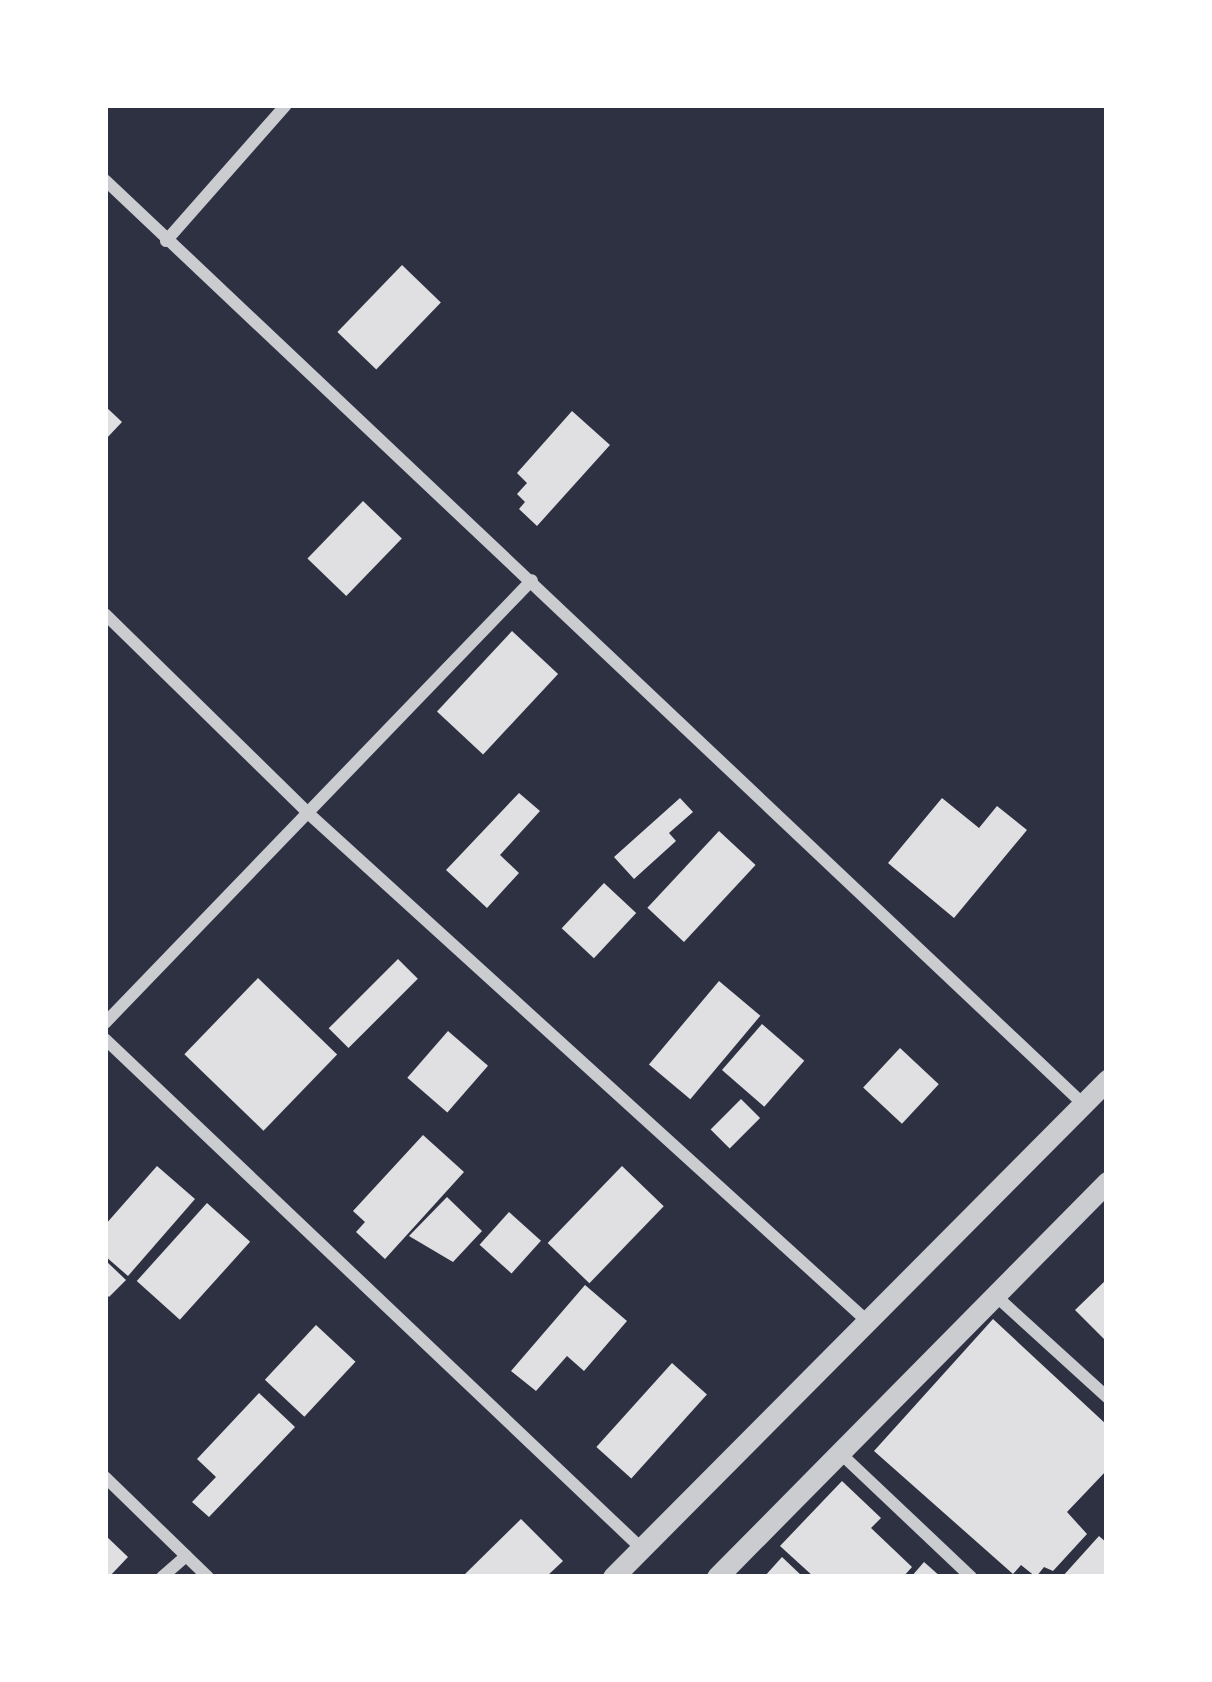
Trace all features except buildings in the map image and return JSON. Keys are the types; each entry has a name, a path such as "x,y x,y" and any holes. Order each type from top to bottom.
{"street":[{"path":"166,241 286,105"},
{"path":"105,180 1083,1104"},
{"path":"105,1023 532,580"},
{"path":"105,614 308,813 867,1321"},
{"path":"105,1039 641,1548"},
{"path":"613,1577 1107,1080"},
{"path":"717,1577 1107,1182"},
{"path":"997,1298 1107,1397"},
{"path":"839,1452 971,1577"},
{"path":"105,1477 208,1577"},
{"path":"162,1577 186,1556"}]}
